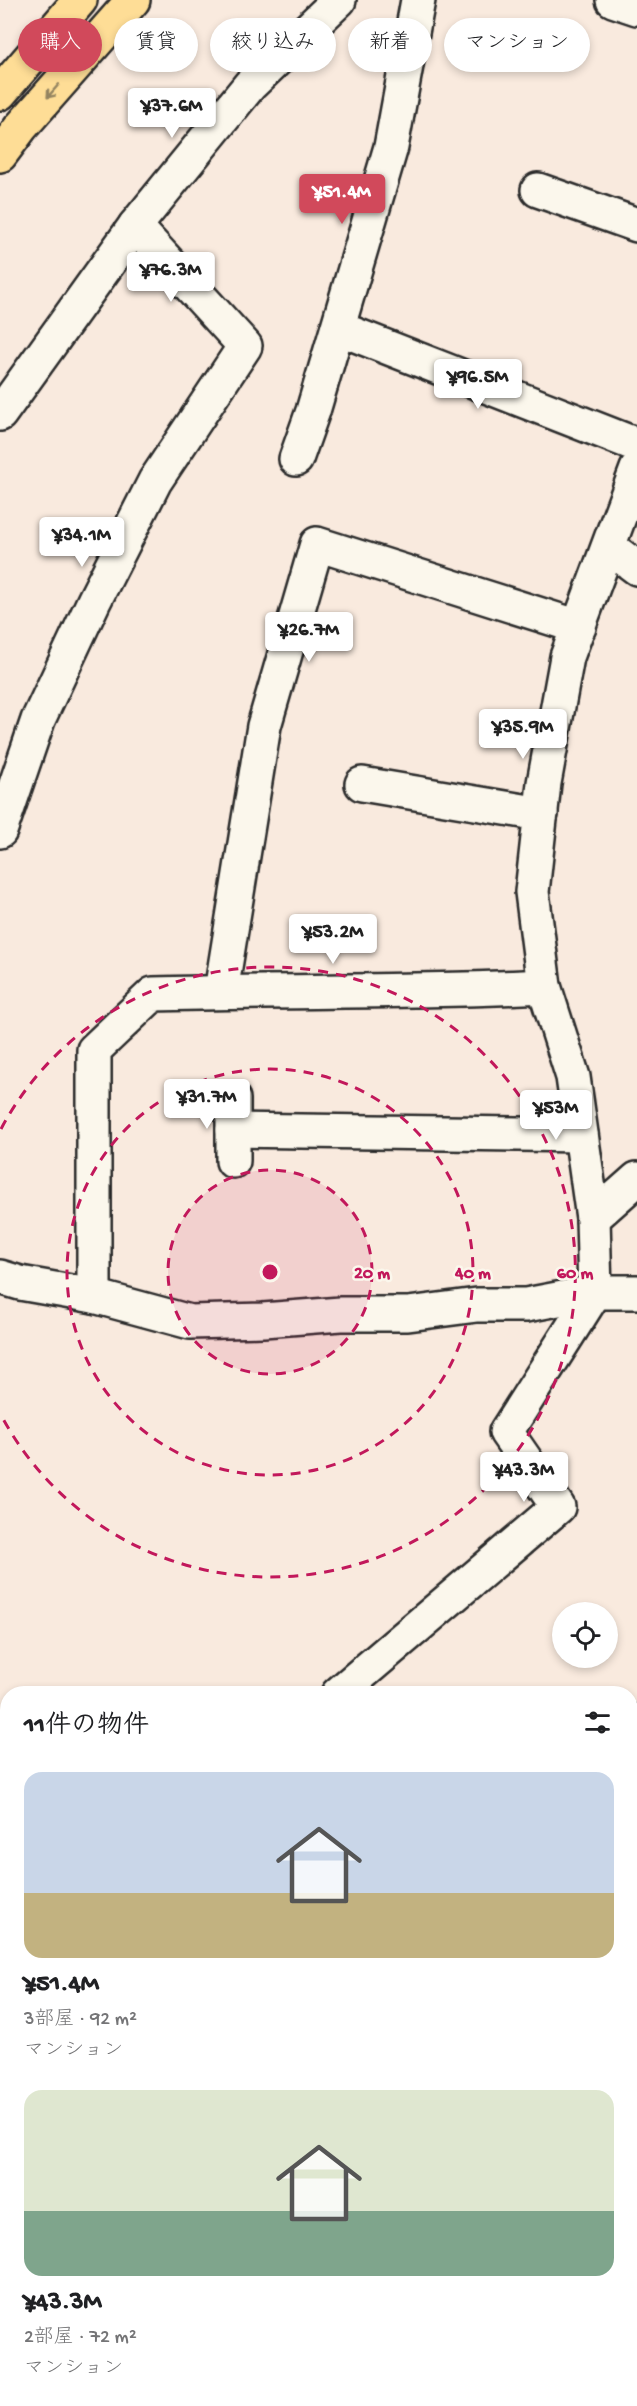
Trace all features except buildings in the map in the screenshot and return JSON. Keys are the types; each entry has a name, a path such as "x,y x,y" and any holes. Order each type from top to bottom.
{"highway":[{"path":"0,93 80,0"},
{"path":"0,156 21,127 133,0"}],"street":[{"path":"0,414 135,226 250,85 339,0"},
{"path":"296,459 313,411 391,147 418,0"},
{"path":"613,0 637,8"},
{"path":"538,190 637,225"},
{"path":"0,831 38,720 94,601 155,481 245,346 135,226"},
{"path":"338,328 637,445"},
{"path":"347,1686 558,1507 506,1432 595,1292 593,1218 573,1077 544,986 532,892 544,783 567,657 637,469"},
{"path":"221,992 264,726 317,544 579,627"},
{"path":"609,547 637,568"},
{"path":"362,784 541,814"},
{"path":"94,1296 94,1050 153,994 461,990 544,986"},
{"path":"233,1130 581,1135"},
{"path":"593,1218 637,1179"},
{"path":"0,1277 20,1283 94,1296 190,1322 263,1320 341,1314 408,1314 477,1305 526,1305 595,1292 637,1292"}]}
